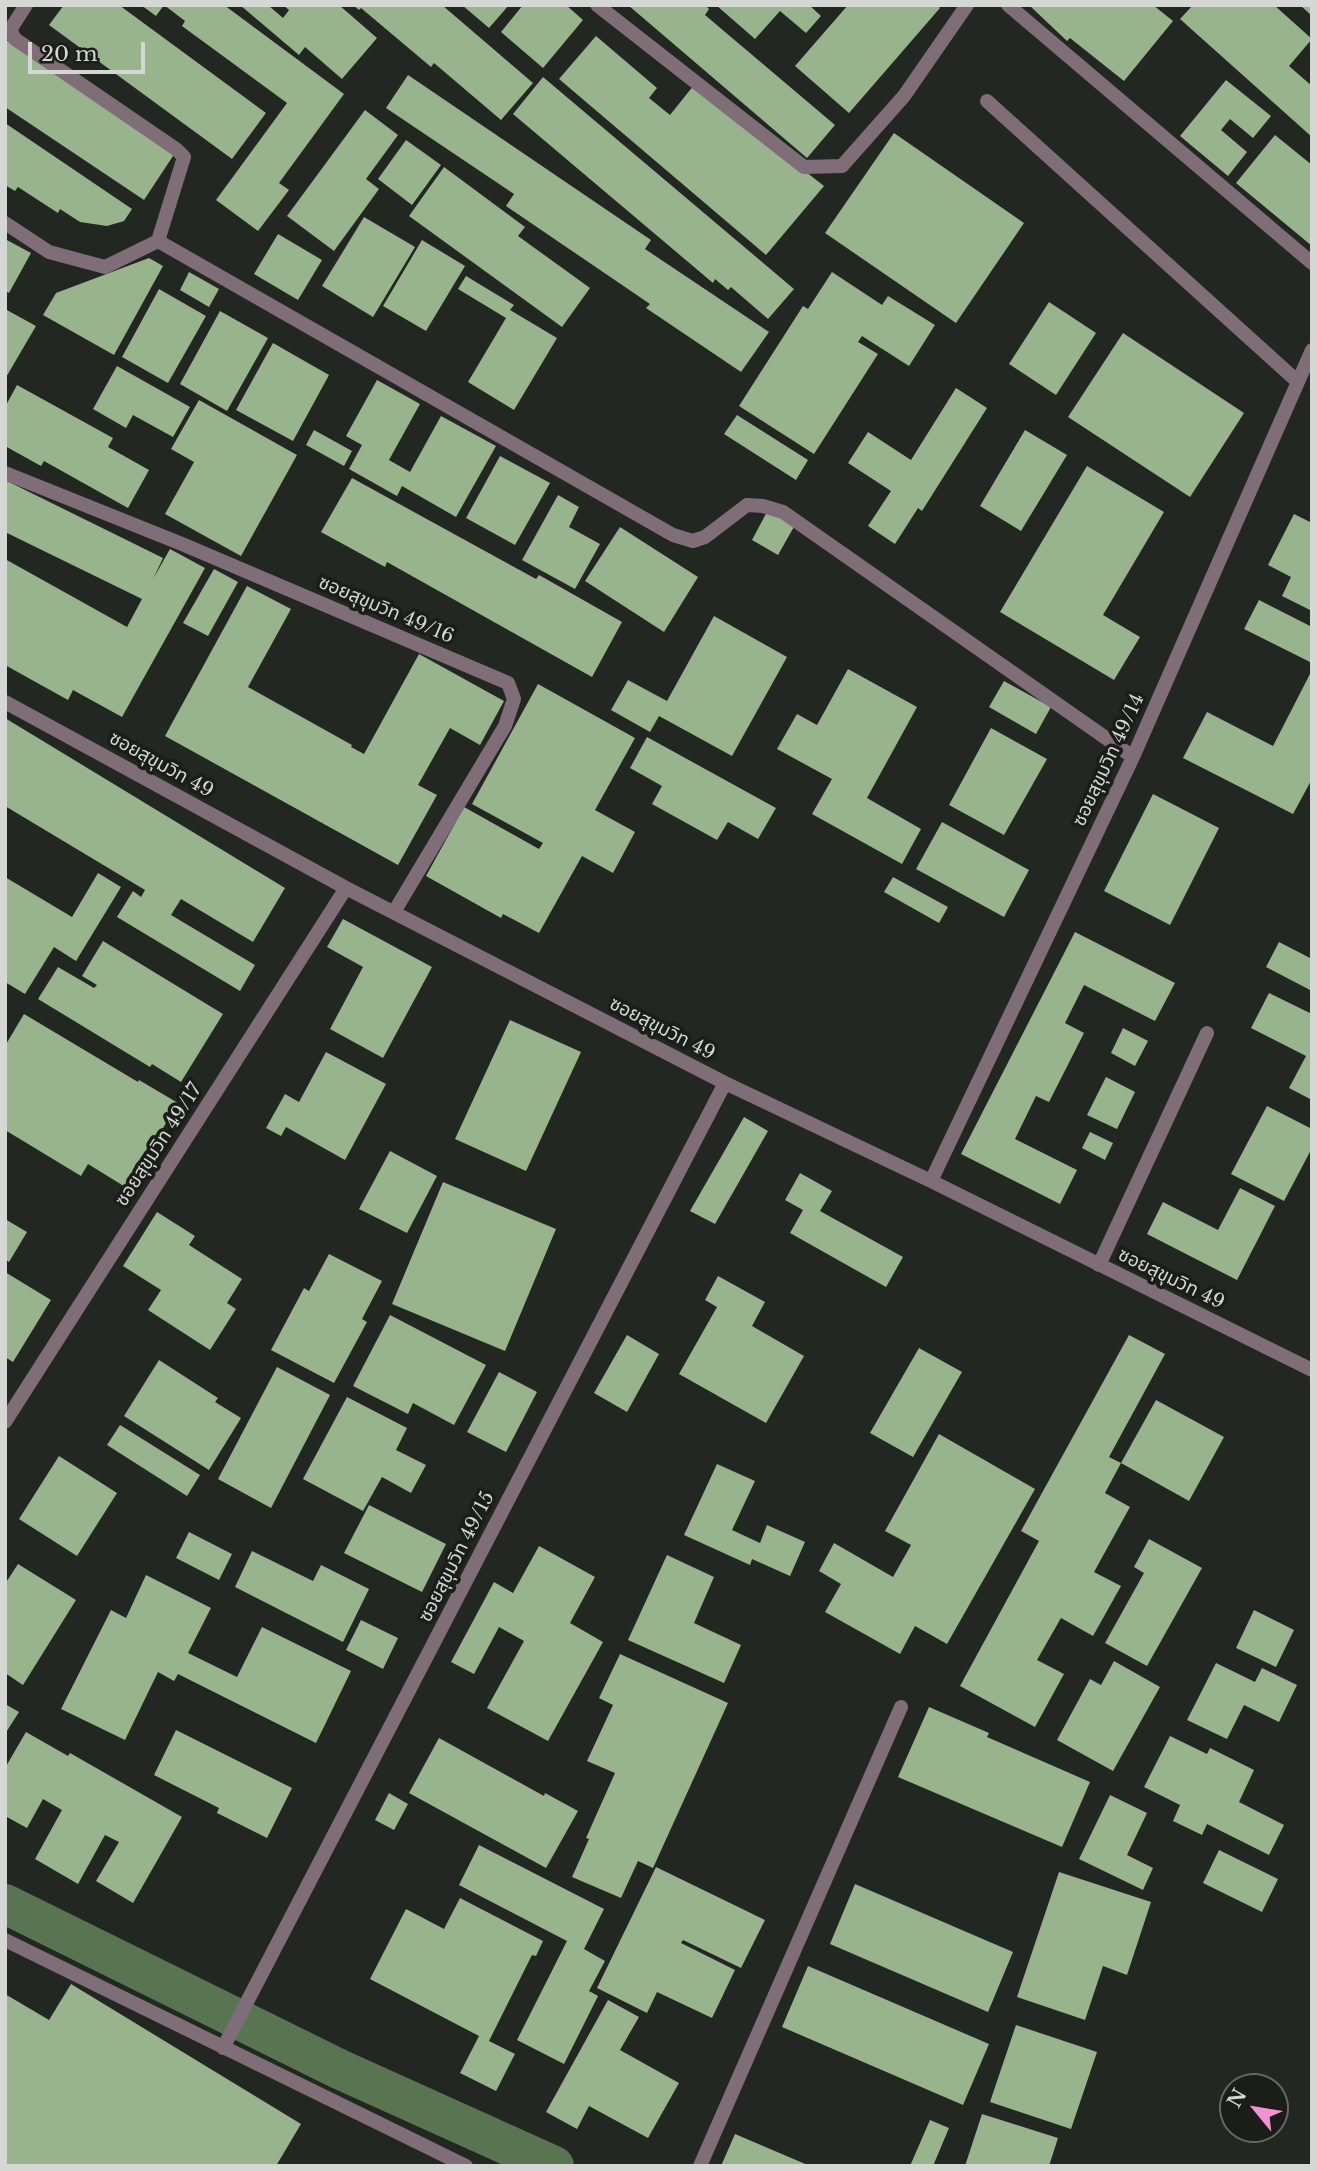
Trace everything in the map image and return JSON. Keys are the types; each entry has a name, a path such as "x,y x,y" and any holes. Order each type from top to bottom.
{"street":[{"path":"5,223 49,252 105,267 158,240 184,158 177,149 15,39 10,30 26,5"},
{"path":"597,5 804,167 842,166 904,96 967,5"},
{"path":"1008,5 1312,263"},
{"path":"987,101 1297,382"},
{"path":"158,240 673,535 693,541 705,537 747,505 783,512 1133,757"},
{"name":"ซอยสุขุมวิท 49/14","path":"931,1181 1133,757 1312,350"},
{"name":"ซอยสุขุมวิท 49/16","path":"5,473 182,544 508,683 514,699 505,726 394,912"},
{"name":"ซอยสุขุมวิท 49","path":"5,702 346,888 725,1083 931,1181 1312,1370"},
{"name":"ซอยสุขุมวิท 49/17","path":"5,1422 346,888"},
{"path":"1099,1265 1206,1033"},
{"name":"ซอยสุขุมวิท 49/15","path":"223,2048 725,1083"},
{"path":"700,2166 901,1707"},
{"path":"5,1940 466,2166"}],"building":[{"path":"64,5 119,5 266,113 232,159 49,25"},
{"path":"141,5 164,5 156,16"},
{"path":"164,5 224,5 344,94 279,183 289,190 258,231 216,200 287,103 182,26 185,21"},
{"path":"240,5 268,5 283,18 289,10 283,5 339,5 377,38 342,79 305,47 299,55"},
{"path":"353,5 442,5 533,83 501,120 434,63 431,67 361,8 359,10"},
{"path":"462,5 509,5 489,28"},
{"path":"523,5 566,5 583,20 543,68 501,32"},
{"path":"628,5 705,5 709,9 705,15 835,125 807,158"},
{"path":"716,5 809,5 821,16 806,33 780,11 755,39"},
{"path":"848,5 937,5 940,8 849,113 795,66"},
{"path":"1029,5 1153,5 1173,21 1124,81 1070,38 1067,41"},
{"path":"1193,5 1274,5 1312,39 1289,66 1312,86 1312,137 1180,19"},
{"path":"1300,5 1312,5 1312,16"},
{"path":"596,36 657,88 649,98 670,115 694,85 824,186 766,255 559,79"},
{"path":"5,39 175,153 144,200 5,107"},
{"path":"408,75 651,240 645,249 769,332 741,372 646,308 650,304 506,206 514,194 386,108"},
{"path":"543,77 794,289 768,319 731,287 728,290 715,279 713,283 513,114"},
{"path":"1226,80 1271,116 1253,138 1230,119 1221,130 1247,152 1228,176 1180,136"},
{"path":"365,110 398,135 366,179 379,189 334,251 287,216"},
{"path":"5,123 132,209 124,221 107,226 80,222 60,209 58,213 18,187 15,191 5,185"},
{"path":"894,133 1024,223 956,323 825,233"},
{"path":"1275,135 1312,165 1312,246 1236,183"},
{"path":"406,140 441,165 412,205 378,179"},
{"path":"444,167 525,227 518,236 590,288 562,327 409,216"},
{"path":"364,217 415,247 373,317 322,286"},
{"path":"278,234 322,260 298,300 254,274"},
{"path":"5,239 31,253 9,293 5,291"},
{"path":"422,240 465,266 426,331 383,306"},
{"path":"149,258 163,266 114,355 43,315 56,293"},
{"path":"189,272 219,289 209,307 180,290"},
{"path":"832,272 882,305 888,296 935,325 909,366 862,336 858,342 878,354 814,454 739,406 803,306 808,309"},
{"path":"466,276 514,305 510,310 557,338 514,410 468,382 506,318 458,289"},
{"path":"159,289 206,316 168,383 122,357"},
{"path":"1049,302 1096,333 1056,395 1009,364"},
{"path":"5,309 36,326 5,379"},
{"path":"220,311 268,338 227,411 180,384"},
{"path":"1123,333 1244,413 1190,497 1068,417"},
{"path":"273,343 329,375 293,441 236,410"},
{"path":"117,366 190,407 173,437 133,415 126,428 93,409"},
{"path":"377,380 420,404 389,460 410,472 441,416 496,446 456,517 402,486 397,496 349,469 362,445 346,436"},
{"path":"17,385 113,438 108,447 149,470 128,508 44,461 41,466 5,446 5,407"},
{"path":"956,388 987,408 922,511 918,508 895,544 868,526 891,491 848,463 868,432 911,460"},
{"path":"199,400 297,455 241,556 165,514 194,462 171,449"},
{"path":"737,415 808,460 796,480 724,434"},
{"path":"314,430 352,451 344,466 306,445"},
{"path":"1025,430 1067,455 1021,531 980,506"},
{"path":"500,456 550,483 515,545 466,518"},
{"path":"1087,466 1164,512 1103,615 1140,637 1114,680 1000,612"},
{"path":"352,478 536,579 539,575 622,622 592,677 387,562 385,567 321,532"},
{"path":"7,481 163,558 153,579 170,549 205,568 122,717 73,690 68,700 5,665 5,559 127,627 142,599 5,532"},
{"path":"558,495 579,507 569,527 600,544 575,589 522,560"},
{"path":"768,510 795,525 778,555 752,540"},
{"path":"1294,514 1312,523 1312,611 1282,596 1291,577 1268,565"},
{"path":"620,527 698,577 664,632 585,581"},
{"path":"214,569 238,582 208,636 183,623"},
{"path":"247,586 291,609 248,687 364,754 419,654 504,701 480,745 450,728 418,785 437,795 398,865 165,736"},
{"path":"1259,600 1312,627 1312,663 1244,629"},
{"path":"714,616 787,657 732,756 659,716 650,732 611,710 628,680 667,701"},
{"path":"848,669 917,707 867,798 921,829 902,864 812,814 832,779 777,749 797,714 817,725"},
{"path":"1312,670 1312,779 1293,814 1183,758 1207,712 1273,746"},
{"path":"1004,681 1051,707 1036,734 989,707"},
{"path":"538,684 635,738 595,810 635,832 613,873 582,856 539,933 503,914 501,918 426,876 464,807 539,849 543,843 472,804"},
{"path":"5,718 285,888 253,942 181,899 171,915 255,965 240,991 117,917 133,891 141,897 145,890 5,806"},
{"path":"991,728 1047,759 1004,835 949,805"},
{"path":"647,737 776,808 758,839 728,822 717,840 652,804 662,786 630,768"},
{"path":"1153,794 1219,828 1170,925 1104,891"},
{"path":"942,822 1029,870 1004,917 916,869"},
{"path":"98,873 121,887 76,961 54,947 25,994 5,982 5,877 72,917"},
{"path":"893,877 948,907 939,923 884,892"},
{"path":"343,919 432,967 383,1058 330,1029 363,967 327,947"},
{"path":"1075,932 1175,983 1155,1021 1084,985 1065,1023 1084,1033 1049,1102 1036,1096 1015,1139 1077,1170 1060,1204 961,1154"},
{"path":"103,941 223,1014 181,1082 152,1064 150,1067 38,999 58,967 94,988 97,985 82,976"},
{"path":"1279,942 1312,959 1312,991 1266,967"},
{"path":"1269,993 1312,1014 1312,1100 1289,1088 1306,1056 1251,1028"},
{"path":"24,1014 178,1103 127,1188 88,1164 81,1176 5,1130 5,1046"},
{"path":"510,1020 581,1052 526,1171 455,1139"},
{"path":"1123,1028 1148,1041 1135,1066 1111,1053"},
{"path":"326,1052 386,1084 345,1160 286,1127 281,1136 266,1128 285,1094 299,1102"},
{"path":"1106,1077 1135,1092 1117,1129 1087,1115"},
{"path":"1267,1106 1312,1129 1312,1148 1284,1201 1231,1174"},
{"path":"744,1117 768,1131 715,1224 690,1211"},
{"path":"1090,1132 1113,1143 1105,1160 1082,1148"},
{"path":"390,1151 437,1176 407,1233 359,1209"},
{"path":"800,1173 832,1191 820,1211 903,1257 886,1287 790,1233 803,1210 785,1200"},
{"path":"443,1182 556,1229 505,1351 392,1304"},
{"path":"1240,1188 1275,1206 1237,1280 1147,1234 1163,1202 1218,1230"},
{"path":"157,1212 195,1236 189,1245 242,1279 227,1303 236,1309 210,1350 148,1310 161,1290 123,1266"},
{"path":"5,1219 27,1232 9,1262 5,1259"},
{"path":"329,1254 382,1281 362,1319 367,1322 334,1383 271,1350 304,1288 309,1291"},
{"path":"5,1272 51,1300 13,1362 5,1357"},
{"path":"718,1276 765,1302 752,1326 804,1356 766,1423 679,1374 717,1307 705,1300"},
{"path":"390,1315 486,1365 454,1425 413,1403 408,1414 353,1386"},
{"path":"627,1335 659,1354 627,1412 594,1393"},
{"path":"1129,1335 1165,1354 1109,1457 1121,1463 1105,1493 1130,1507 1094,1572 1121,1586 1093,1636 1061,1618 1037,1660 1064,1674 1035,1727 960,1686 1039,1541 1021,1531"},
{"path":"919,1348 962,1372 913,1457 870,1433"},
{"path":"159,1360 218,1398 215,1402 241,1418 209,1470 124,1416"},
{"path":"277,1367 330,1395 271,1508 218,1479"},
{"path":"499,1372 537,1392 506,1452 467,1432"},
{"path":"347,1397 407,1428 396,1450 426,1465 411,1493 382,1477 363,1511 303,1479"},
{"path":"1156,1400 1224,1437 1189,1501 1121,1463"},
{"path":"120,1425 200,1475 187,1496 107,1445"},
{"path":"939,1434 1035,1489 947,1644 915,1626 900,1654 825,1612 841,1584 819,1571 834,1543 893,1577 911,1545 885,1531"},
{"path":"59,1456 117,1493 77,1556 19,1519"},
{"path":"717,1464 755,1481 732,1530 760,1543 767,1525 805,1542 790,1576 752,1559 750,1565 684,1535"},
{"path":"369,1505 446,1544 422,1592 344,1553"},
{"path":"189,1532 232,1554 219,1580 176,1558"},
{"path":"1149,1539 1202,1568 1147,1666 1105,1643 1144,1573 1134,1567"},
{"path":"539,1546 595,1577 570,1623 603,1642 548,1741 487,1708 524,1641 499,1627 474,1674 451,1662 494,1582 513,1593"},
{"path":"252,1551 313,1581 321,1565 369,1589 343,1642 235,1587"},
{"path":"667,1555 714,1577 694,1623 741,1645 724,1683 628,1640"},
{"path":"18,1564 76,1600 23,1685 5,1673 5,1584"},
{"path":"146,1575 211,1608 188,1653 237,1677 262,1627 351,1671 316,1743 178,1674 174,1681 158,1672 125,1740 61,1709 111,1610 126,1618"},
{"path":"1254,1610 1294,1630 1276,1667 1236,1648"},
{"path":"361,1620 398,1638 383,1669 346,1650"},
{"path":"620,1654 728,1703 653,1868 638,1861 621,1898 572,1877 615,1773 587,1761 613,1705 599,1698"},
{"path":"1114,1661 1160,1687 1113,1771 1057,1740 1090,1679 1101,1685"},
{"path":"1216,1663 1255,1682 1262,1668 1297,1685 1279,1722 1244,1705 1227,1739 1187,1720"},
{"path":"5,1704 19,1712 5,1734"},
{"path":"929,1707 989,1733 987,1737 1090,1782 1062,1847 898,1777"},
{"path":"176,1730 292,1788 267,1838 217,1813 219,1808 154,1775"},
{"path":"26,1732 68,1756 70,1753 182,1817 133,1903 96,1881 119,1842 105,1835 78,1884 35,1859 62,1810 43,1799 27,1828 5,1816 5,1768"},
{"path":"1170,1736 1207,1754 1210,1748 1254,1770 1239,1802 1284,1825 1269,1855 1207,1824 1202,1835 1173,1821 1180,1805 1144,1787"},
{"path":"439,1738 544,1796 545,1793 578,1811 546,1868 409,1793"},
{"path":"389,1793 408,1804 394,1830 375,1820"},
{"path":"1110,1795 1147,1813 1127,1855 1153,1868 1143,1890 1079,1859"},
{"path":"479,1845 604,1909 584,1949 605,1961 589,1991 598,1996 564,2064 517,2040 567,1941 459,1885"},
{"path":"1219,1850 1278,1879 1262,1912 1203,1883"},
{"path":"656,1867 765,1920 741,1968 683,1940 681,1943 735,1970 712,2018 657,1992 647,2013 597,1988"},
{"path":"1059,1872 1151,1902 1127,1975 1103,1966 1085,2020 1017,1997"},
{"path":"855,1884 1013,1952 988,2012 830,1944"},
{"path":"460,1898 543,1941 536,1956 532,1955 489,2041 515,2054 496,2091 460,2073 479,2036 370,1979 406,1909 444,1929"},
{"path":"808,1966 989,2044 963,2105 782,2027"},
{"path":"71,1984 301,2124 276,2166 5,2166 5,1994 49,2020"},
{"path":"608,2000 639,2017 620,2050 679,2083 648,2138 589,2106 577,2129 546,2112"},
{"path":"1016,2025 1097,2052 1071,2129 990,2102"},
{"path":"982,2114 1058,2138 1049,2166 965,2166"},
{"path":"930,2120 949,2128 933,2166 910,2166"},
{"path":"735,2134 810,2166 721,2166"}],"waterway":[{"path":"5,1904 339,2069 554,2166"}]}
